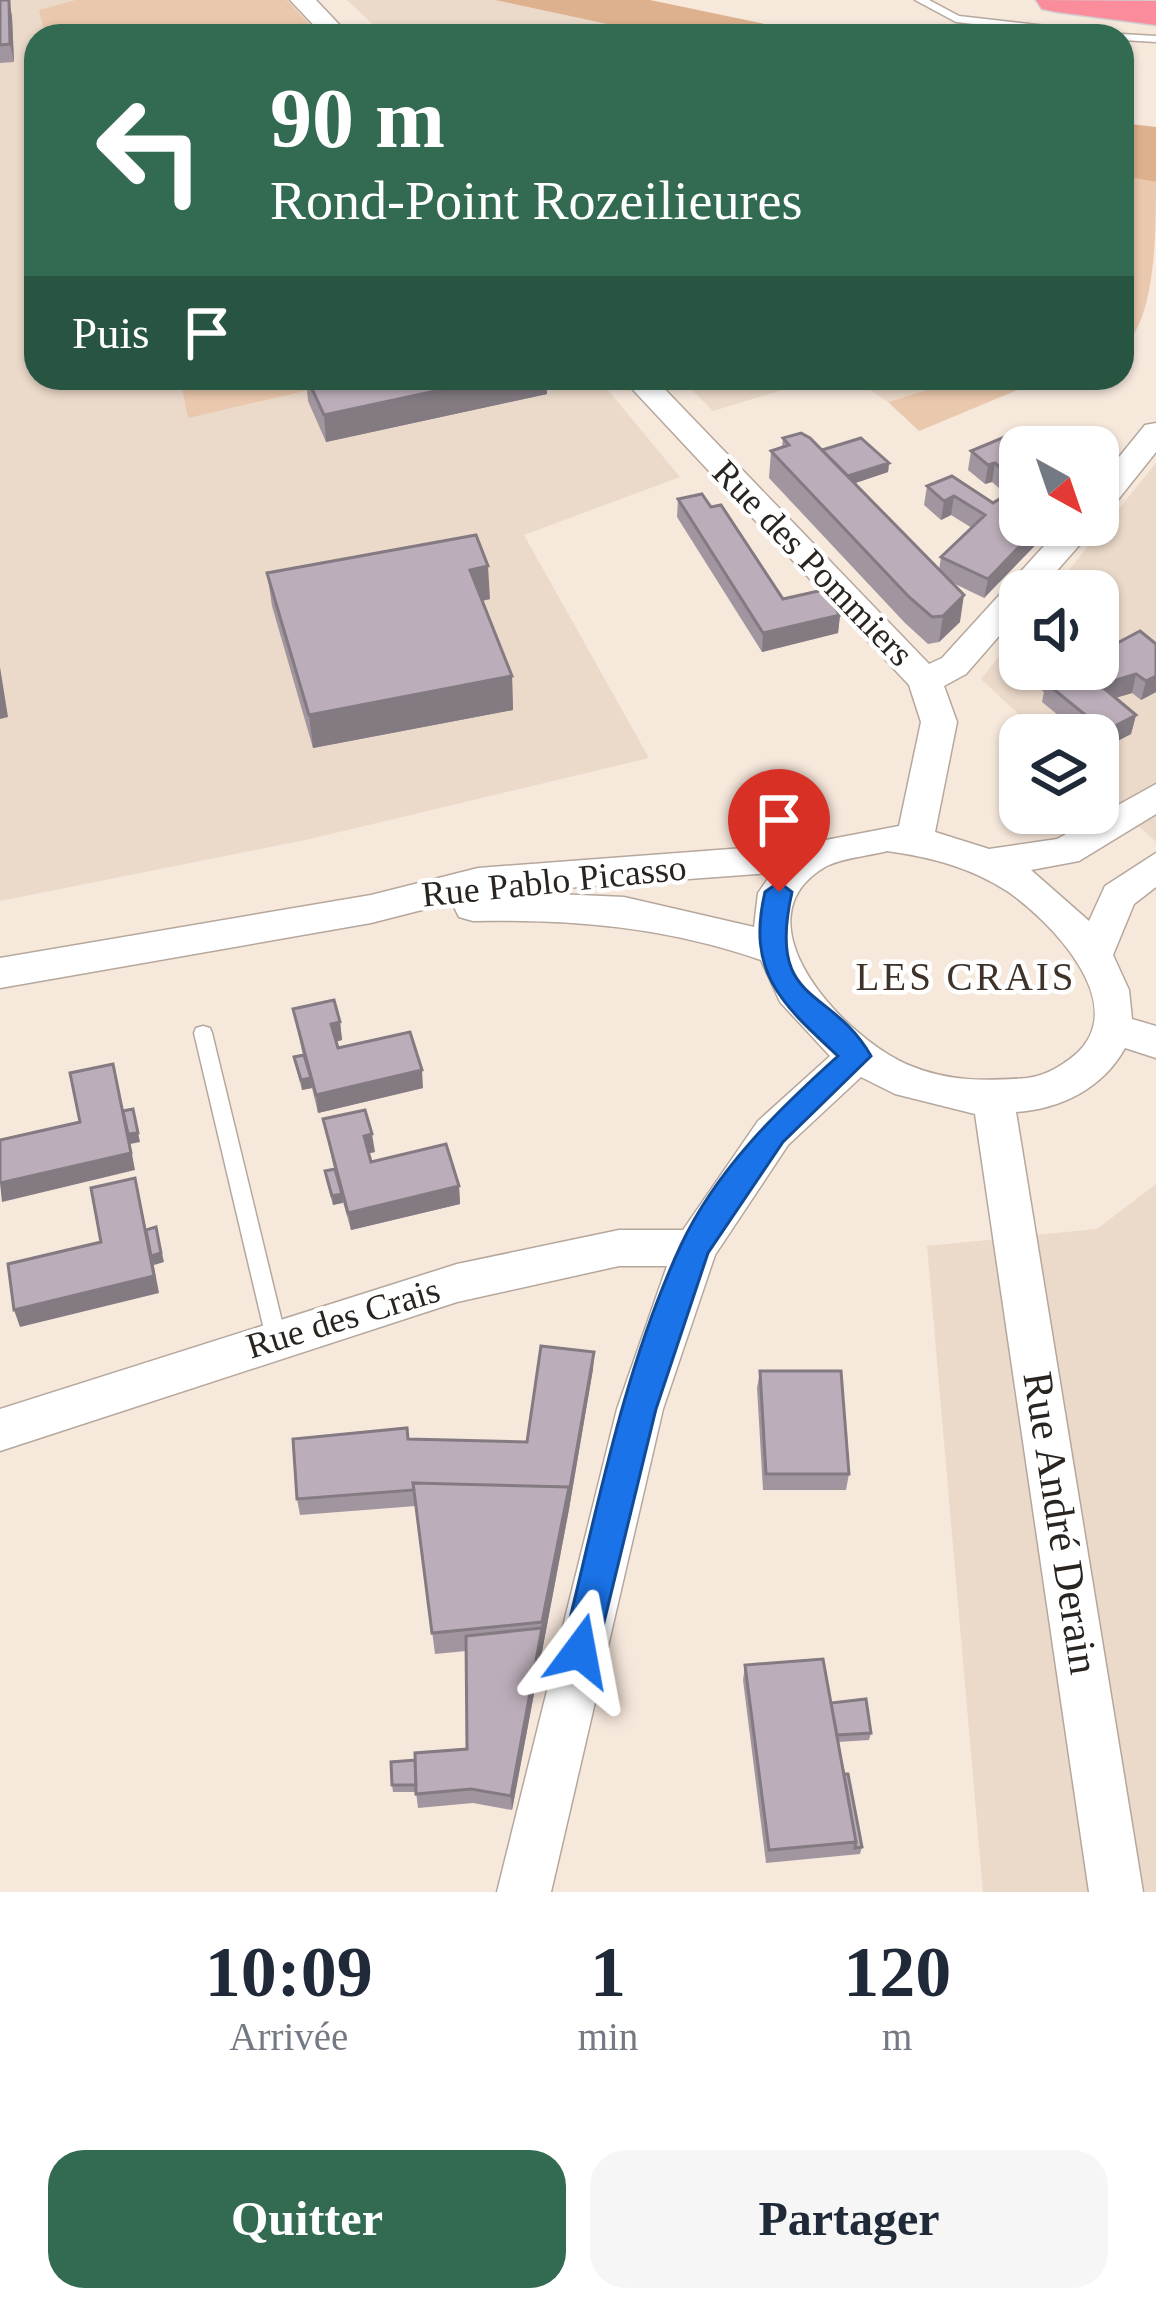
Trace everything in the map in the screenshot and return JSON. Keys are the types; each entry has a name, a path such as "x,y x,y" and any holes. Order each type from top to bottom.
{"highway":[{"path":"1057,0 1156,13"}],"street":[{"path":"302,0 326,24"},
{"name":"Rue des Pommiers","path":"648,390 925,680 939,722 915,840"},
{"path":"1119,478 1156,432"},
{"path":"1039,570 1062,546"},
{"path":"925,680 953,666 999,615"},
{"path":"988,863 1066,851 1156,797"},
{"path":"861,840 915,840 988,863 1050,904 1093,955 1109,990 1112,1028 1094,1063 1074,1078 1051,1090 994,1102 932,1093 857,1056 798,1002 770,948 779,892 810,856 861,840"},
{"name":"Rue Pablo Picasso","path":"371,909 414,894 491,883 810,856"},
{"path":"1093,955 1119,896 1156,867"},
{"name":"Rue Pablo Picasso","path":"0,973 371,909 611,907 702,922 770,948"},
{"path":"1112,1028 1156,1042"},
{"path":"524,1892 640,1409 695,1248 772,1133 857,1056"},
{"name":"Rue André Derain","path":"994,1102 1006,1155 1116,1892"},
{"name":"Rue des Crais","path":"0,1430 276,1337 562,1257 619,1248 695,1248"}],"lane":[{"path":"921,0 956,19 1001,24"},
{"path":"202,1033 276,1337"}],"shaded area":[{"path":"0,0 75,0 40,10 43,24 24,24 24,390 182,390 188,417 308,390 608,390 680,477 524,535 649,758 310,839 0,901"},
{"path":"75,0 287,0 310,24 42,24 39,10"},
{"path":"347,0 495,0 607,24 372,24"},
{"path":"495,0 650,0 765,24 607,24"},
{"path":"1134,124 1156,127 1156,182 1134,178"},
{"path":"1134,178 1156,182 1154,249 1142,318 1134,333"},
{"path":"182,390 309,390 188,418"},
{"path":"692,390 782,390 713,411"},
{"path":"870,390 926,390 888,402"},
{"path":"926,390 1017,390 919,431 888,402"},
{"path":"1156,463 1156,842 1119,808 1119,714 1018,714 981,679 999,656 999,690 1119,690 1119,570 1069,570 1089,546 1119,546 1119,509"},
{"path":"1156,1184 1156,1892 983,1892 927,1246 1097,1229"}],"building":[{"path":"0,0 9,0 10,44 0,45"},
{"path":"313,390 440,390 324,415"},
{"path":"801,433 964,595 943,616 932,617 909,597 771,451 789,445 783,438"},
{"path":"861,438 889,463 848,476 822,450"},
{"path":"999,439 999,467 988,465 971,451"},
{"path":"952,476 993,503 999,499 999,546 1020,546 988,579 941,557 985,515 954,496 944,501 927,486"},
{"path":"702,494 711,507 721,505 783,599 823,590 840,615 763,633 678,499"},
{"path":"476,535 488,566 470,570 512,676 309,715 267,573"},
{"path":"1140,631 1156,644 1156,676 1146,681 1136,674 1119,679 1119,642"},
{"path":"1055,690 1106,690 1136,715 1119,724 1119,714 1084,714"},
{"path":"334,1000 340,1022 331,1024 338,1048 410,1032 422,1070 316,1095 293,1009"},
{"path":"304,1055 311,1078 301,1080 294,1057"},
{"path":"113,1064 131,1153 0,1183 0,1140 80,1122 70,1073"},
{"path":"133,1109 138,1133 128,1134 123,1111"},
{"path":"365,1110 372,1134 364,1136 371,1162 446,1144 459,1186 348,1213 323,1119"},
{"path":"335,1169 342,1194 332,1196 325,1171"},
{"path":"135,1178 154,1276 14,1310 8,1264 101,1242 91,1188"},
{"path":"156,1227 161,1253 151,1256 146,1230"},
{"path":"541,1346 594,1352 569,1493 569,1487 413,1483 414,1490 297,1499 293,1439 407,1428 408,1439 527,1442"},
{"path":"760,1371 841,1371 849,1474 766,1474"},
{"path":"413,1483 569,1487 542,1622 432,1633"},
{"path":"542,1628 511,1796 471,1789 416,1794 415,1753 467,1749 466,1636"},
{"path":"823,1659 856,1842 769,1850 745,1665"},
{"path":"866,1699 871,1733 837,1735 831,1703"},
{"path":"415,1760 416,1785 392,1785 391,1762"},
{"path":"844,1774 848,1774 862,1847 855,1848"}],"district":[{"name":"LES CRAIS","path":"966,976"}],"route":[{"path":"580,1651 640,1409 695,1248 772,1133 804,1099 857,1056 821,1028 798,1002 777,966 770,931 779,892"}]}
